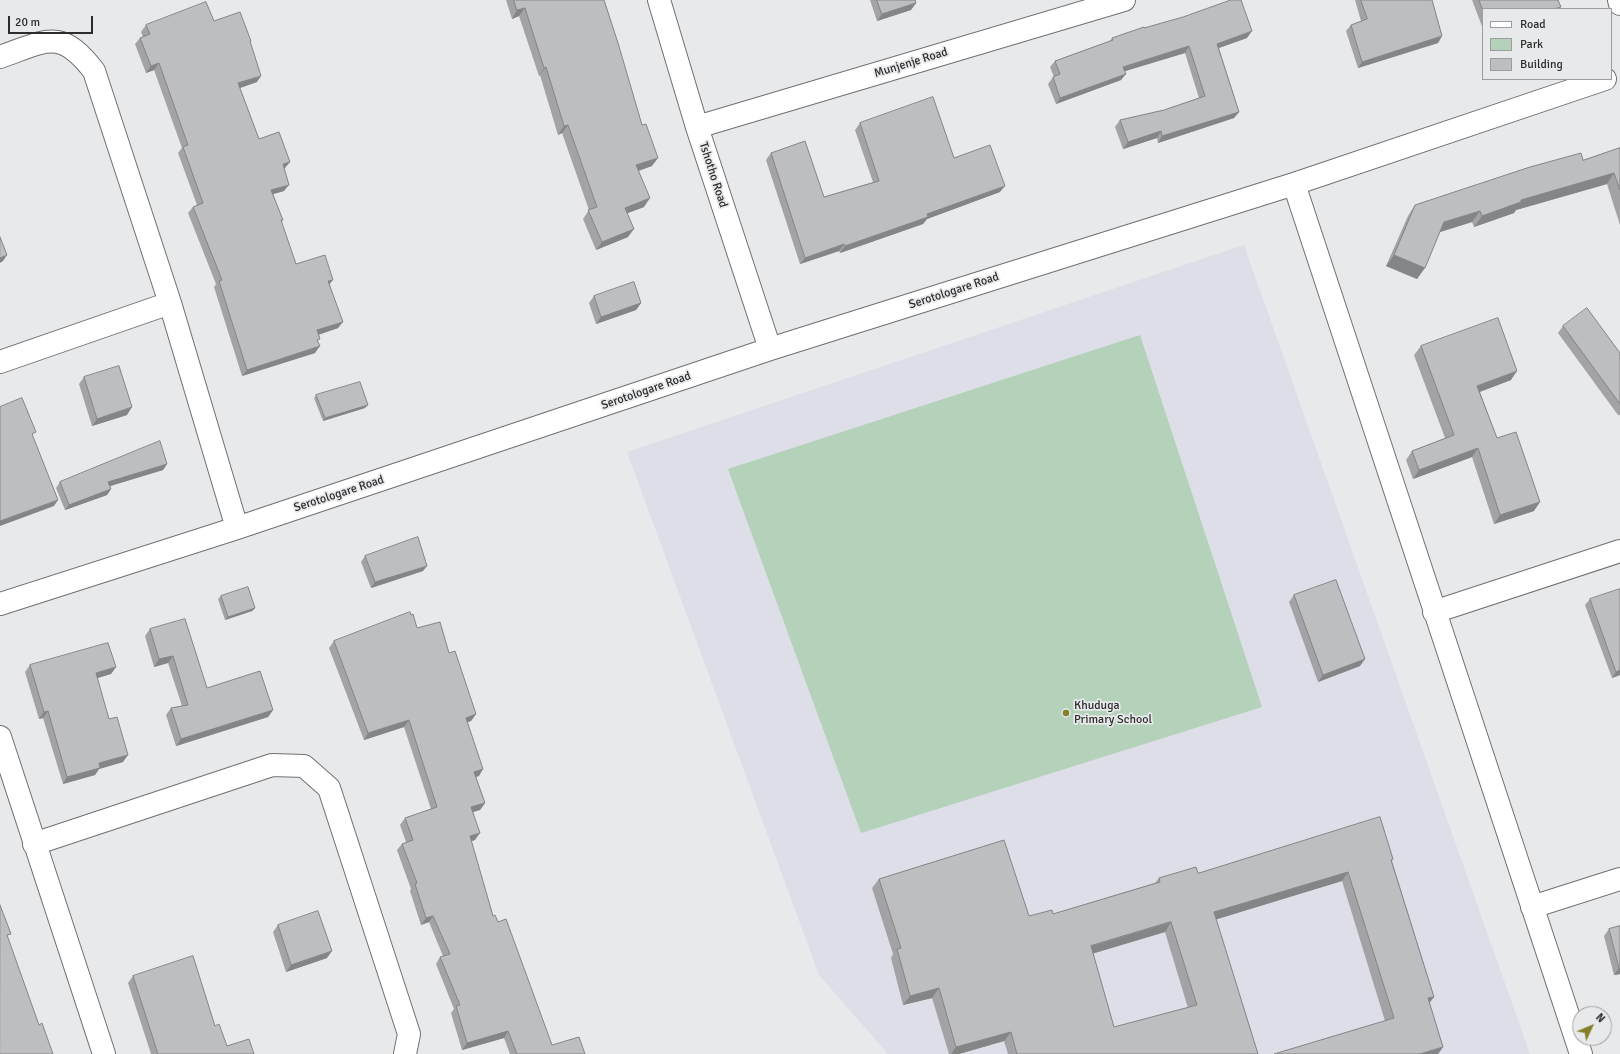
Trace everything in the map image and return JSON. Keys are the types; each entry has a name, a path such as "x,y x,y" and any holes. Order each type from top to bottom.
{"street":[{"name":"Tshotho Road","path":"659,0 697,127 770,349"},
{"name":"Munjenje Road","path":"697,127 1124,0"},
{"path":"1619,0 1620,4"},
{"path":"0,57 48,41 65,43 81,54 94,71 170,303 238,528"},
{"name":"Serotologare Road","path":"0,604 238,528 770,349 1294,184 1602,80"},
{"path":"1294,184 1581,1054"},
{"path":"0,362 170,303"},
{"path":"1434,612 1620,551"},
{"path":"0,737 104,1054"},
{"path":"34,844 272,765 304,766 329,788 409,1034 405,1054"},
{"path":"1532,907 1620,879"}],"shaded area":[{"name":"Khuduga Primary School","path":"1244,245 1530,1054 888,1054 819,975 627,452"}],"green space":[{"path":"1140,335 1262,707 861,833 728,469"}],"building":[{"path":"514,0 604,0 642,125 646,124 658,158 636,165 650,198 625,208 634,229 602,242 588,210 597,207 568,125 564,126 546,67 544,68 525,8 517,10"},
{"path":"877,0 915,0 916,3 882,14"},
{"path":"1231,0 1241,0 1252,31 1217,44 1239,112 1162,136 1161,131 1128,142 1120,120 1164,110 1205,96 1189,46 1123,67 1126,74 1060,98 1053,77 1060,74 1055,61 1113,40 1112,38 1144,27 1183,17"},
{"path":"1361,0 1432,0 1442,36 1362,62 1351,25 1367,19"},
{"path":"1479,0 1558,0 1561,7 1558,8 1482,8"},
{"path":"206,2 214,21 240,12 251,41 261,76 238,83 259,139 279,132 290,162 283,164 289,185 271,190 283,220 281,220 296,264 325,255 333,280 328,281 343,322 317,330 320,339 317,340 320,346 247,370 219,281 222,280 193,207 203,203 183,147 188,145 159,63 151,66 140,38 150,34 146,25"},
{"path":"933,97 954,158 990,145 1005,186 927,214 928,217 845,246 844,244 805,258 771,153 805,141 824,197 879,181 860,123"},
{"path":"1620,148 1620,190 1614,173 1521,200 1521,202 1482,216 1480,211 1444,222 1425,268 1394,255 1415,205 1530,167 1581,153 1583,160"},
{"path":"0,237 7,255 0,258"},
{"path":"634,282 641,303 601,317 594,296"},
{"path":"1587,308 1620,353 1620,404 1563,326"},
{"path":"1498,318 1517,371 1477,386 1497,438 1516,432 1540,502 1500,515 1478,448 1419,470 1412,451 1454,435 1421,346"},
{"path":"119,366 132,407 97,419 84,377"},
{"path":"360,382 368,405 325,418 316,395"},
{"path":"22,398 36,432 32,434 58,500 0,521 0,407"},
{"path":"160,441 167,464 108,482 111,489 69,505 60,482"},
{"path":"418,537 427,566 375,582 365,556"},
{"path":"1336,580 1365,659 1323,675 1294,595"},
{"path":"248,587 255,608 228,617 221,596"},
{"path":"1620,589 1620,670 1616,672 1590,599"},
{"path":"410,612 411,615 413,614 417,628 440,622 449,653 455,651 476,714 466,718 483,769 474,772 485,803 471,807 480,833 470,836 493,916 495,915 498,922 506,919 552,1045 579,1037 585,1054 517,1054 508,1031 467,1043 456,1006 460,1005 440,957 450,954 433,916 426,918 415,884 417,883 402,844 413,840 405,818 437,807 409,720 368,733 334,641"},
{"path":"185,619 207,688 260,671 273,710 181,739 171,708 188,705 173,656 159,659 150,629"},
{"path":"108,643 116,667 96,673 109,719 117,717 128,755 99,763 100,768 67,777 48,711 44,712 30,665"},
{"path":"1380,817 1393,859 1391,860 1434,997 1428,998 1443,1047 1420,1054 1274,1054 1394,1018 1348,872 1214,912 1258,1054 1017,1054 1011,1032 956,1047 939,988 910,996 897,949 901,948 879,879 1004,840 1029,916 1052,910 1053,914 1160,882 1159,878 1196,867 1198,873","holes":["1171,922 1197,1005 1114,1027 1091,946"]},
{"path":"0,905 11,934 7,935 39,1025 42,1023 53,1054 0,1054"},
{"path":"318,911 332,951 291,965 278,925"},
{"path":"1620,926 1620,968 1619,968 1609,929"},
{"path":"193,956 215,1026 219,1024 227,1046 249,1039 254,1054 158,1054 133,976"}],"place":[{"name":"Khuduga Primary School","path":"1066,713"}]}
